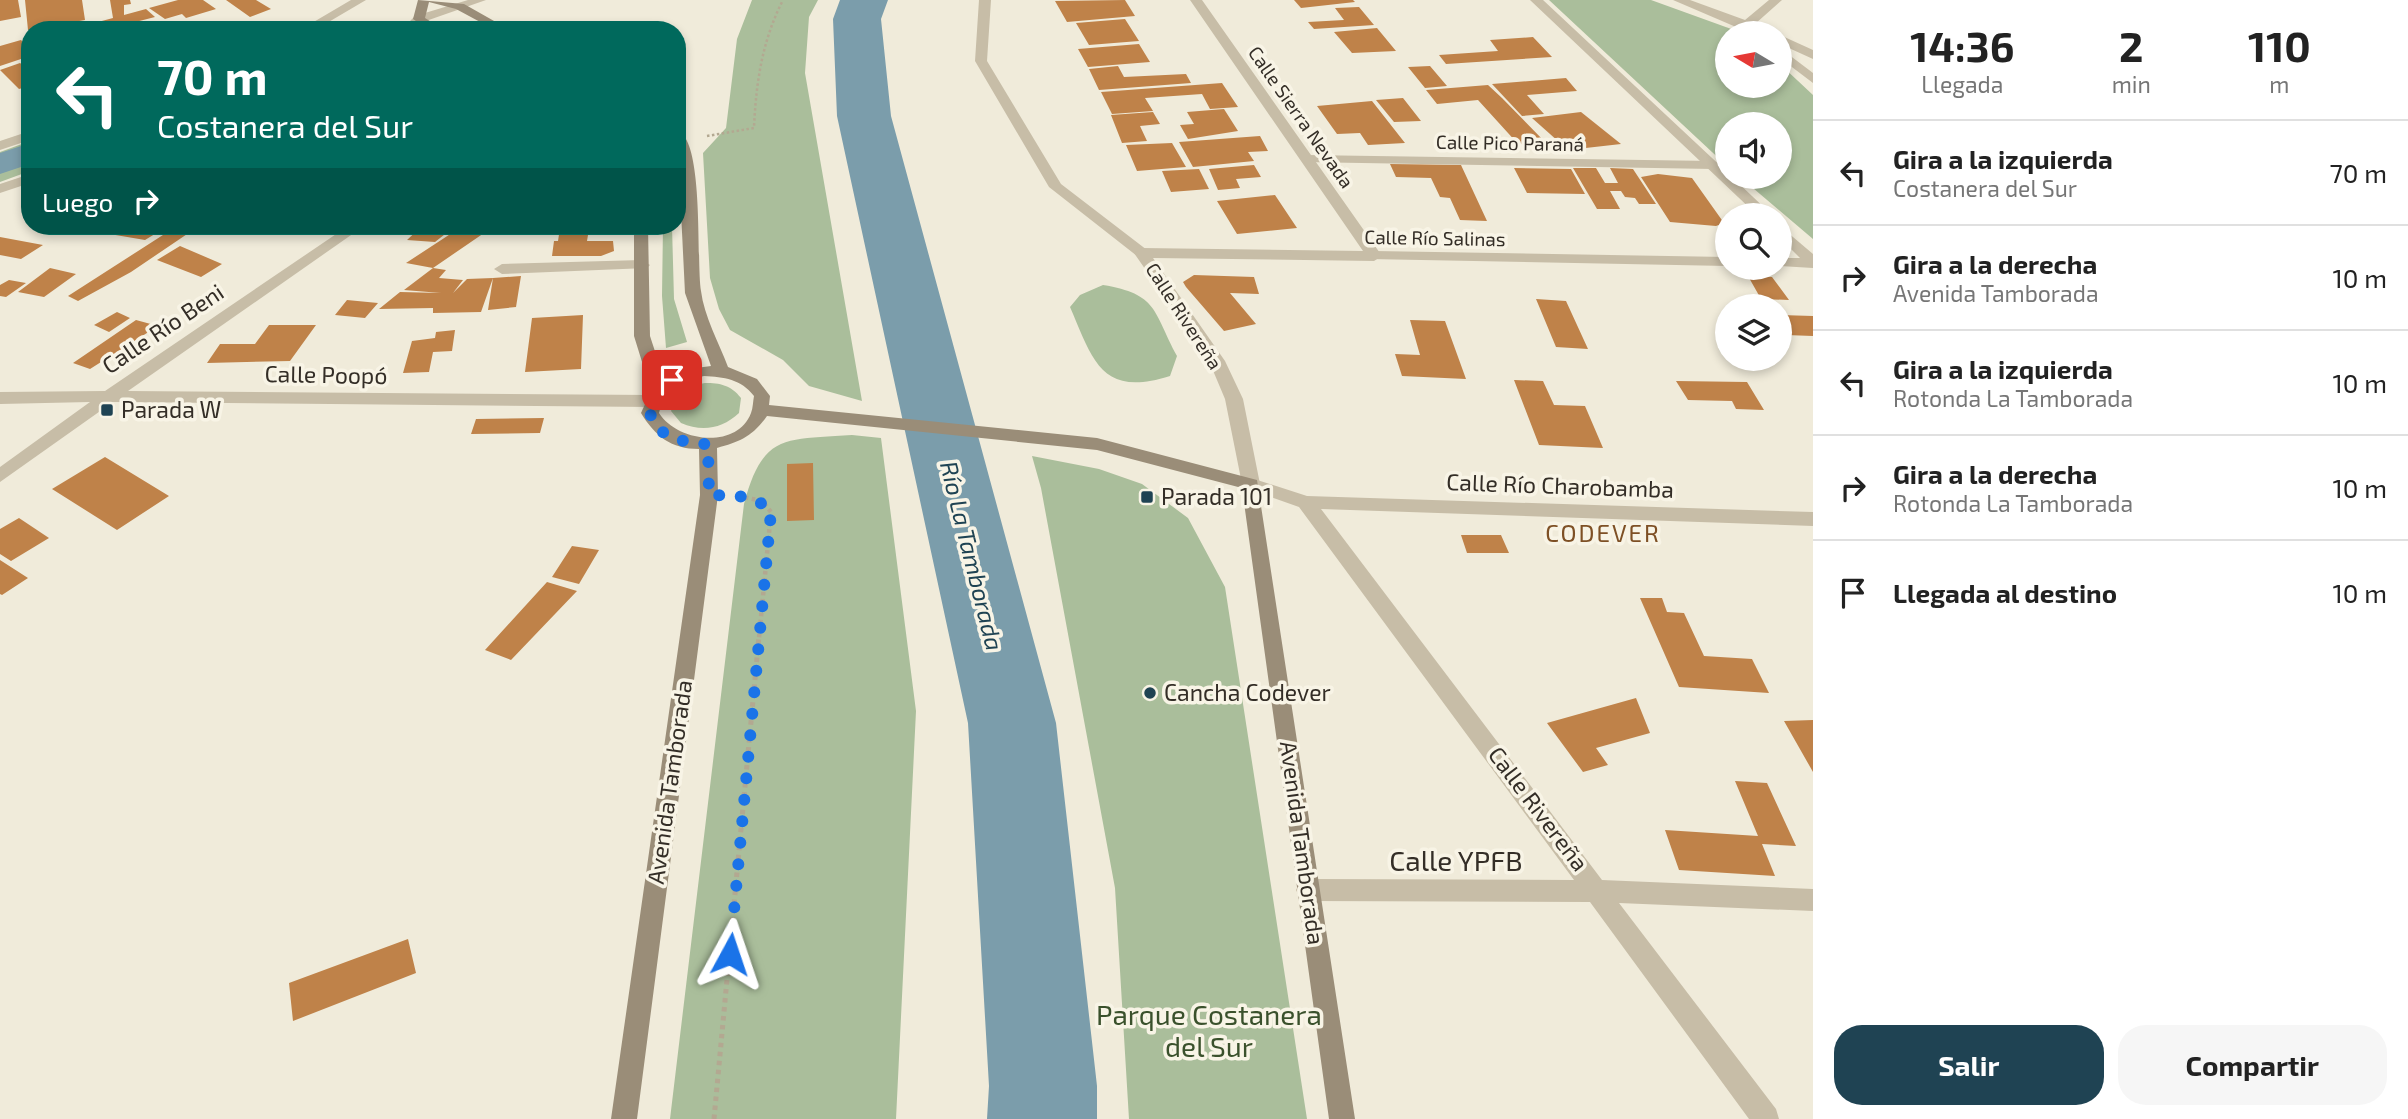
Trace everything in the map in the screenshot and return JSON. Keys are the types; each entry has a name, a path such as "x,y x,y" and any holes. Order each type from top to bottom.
{"main road":[{"path":"422,21 419,19 424,0"},
{"path":"434,0 460,6 488,21"},
{"path":"686,153 693,293 721,371"},
{"path":"641,235 642,336 655,396 650,413 661,433 690,444 708,444 743,433 762,410 762,396 754,384 740,375 721,371 686,374 655,396"},
{"path":"762,410 857,417 1097,444 1251,484"},
{"name":"Avenida Tamborada","path":"624,1119 709,495 708,444"},
{"name":"Avenida Tamborada","path":"1251,484 1342,1119"}],"street":[{"path":"322,21 360,0"},
{"path":"419,19 480,0"},
{"name":"Calle Rivereña","path":"985,0 981,61 1056,187 1142,253 1217,361 1234,399 1251,484"},
{"name":"Calle Sierra Nevada","path":"1196,0 1374,256"},
{"path":"1536,0 1753,203"},
{"path":"1679,0 1739,21"},
{"path":"1752,21 1776,0"},
{"path":"1792,45 1813,55"},
{"path":"1792,62 1813,79"},
{"path":"0,146 21,138"},
{"name":"Calle Pico Paraná","path":"1307,159 1713,165"},
{"path":"0,189 21,181"},
{"name":"Calle Río Beni","path":"0,477 109,396 343,235"},
{"path":"1792,242 1813,262"},
{"name":"Calle Río Salinas","path":"1142,253 1715,261"},
{"path":"1792,262 1813,262"},
{"path":"502,269 642,265"},
{"name":"Calle Poopó","path":"0,398 655,396"},
{"name":"Calle Río Charobamba","path":"1251,484 1306,502 1813,519"},
{"name":"Calle Rivereña","path":"1306,502 1599,891 1766,1119"},
{"name":"Calle YPFB","path":"1308,890 1599,891 1813,900"}],"path":[{"path":"686,136 754,128 757,82 767,27 783,0"},
{"path":"709,495 746,496 762,500 771,512 714,1119"}],"green space":[{"path":"752,0 818,0 809,17 805,73 862,401 809,386 783,360 730,330 719,309 710,278 703,153 726,128 737,39"},
{"path":"1549,0 1651,0 1715,23 1715,98 1792,98 1792,75 1813,95 1813,239 1792,221 1792,203 1771,203 1754,189 1792,189 1792,112 1715,112 1715,155"},
{"path":"21,144 21,174 0,182 0,152"},
{"path":"663,235 672,235 674,299 687,342 666,348 662,296"},
{"path":"1103,285 1134,294 1152,307 1177,356 1170,376 1147,382 1128,382 1114,378 1103,370 1094,358 1070,307 1080,295"},
{"path":"705,383 733,390 741,398 739,413 719,426 704,428 681,423 671,411 676,396 694,385"},
{"path":"852,435 881,438 916,711 896,1119 670,1119 744,504 760,464 769,452 780,444 810,438"},
{"name":"Parque Costanera del Sur","path":"1032,456 1099,469 1142,484 1188,518 1225,587 1307,1119 1129,1119 1115,888 1041,488"}],"building":[{"path":"0,0 18,0 21,17 0,21"},
{"path":"25,0 82,0 85,20 27,21"},
{"path":"110,0 130,0 131,4 124,5 124,15 146,9 155,17 139,21 102,21 113,18"},
{"path":"178,0 203,0 216,9 186,18 182,14 165,19 149,8"},
{"path":"226,0 256,0 271,9 250,17"},
{"path":"1125,0 1135,16 1067,22 1055,1"},
{"path":"1294,0 1353,0 1355,2 1301,8"},
{"path":"1359,7 1374,25 1314,29 1308,22 1344,20 1335,8"},
{"path":"1125,19 1139,41 1089,45 1076,23"},
{"path":"1377,28 1396,51 1352,53 1334,32"},
{"path":"1533,37 1552,57 1446,64 1439,55 1498,51 1490,40"},
{"path":"21,40 21,59 0,66 0,46"},
{"path":"1139,44 1150,62 1088,67 1078,49"},
{"path":"21,64 21,88 19,89 0,70"},
{"path":"1118,66 1124,77 1186,74 1191,83 1099,90 1089,69"},
{"path":"1430,66 1447,86 1425,88 1408,67"},
{"path":"1566,78 1577,91 1527,95 1544,114 1522,116 1492,84"},
{"path":"1222,83 1238,107 1210,109 1202,94 1145,98 1153,111 1112,114 1101,92"},
{"path":"1488,85 1545,142 1518,144 1478,100 1437,104 1426,90"},
{"path":"1403,98 1421,121 1394,122 1376,100"},
{"path":"1372,101 1405,143 1368,145 1360,133 1337,134 1317,106"},
{"path":"1224,109 1238,131 1188,139 1180,125 1194,124 1187,112"},
{"path":"1153,112 1160,124 1140,126 1147,141 1122,143 1111,115"},
{"path":"1581,112 1621,144 1568,150 1532,118"},
{"path":"1260,136 1268,151 1248,152 1254,161 1193,167 1179,142"},
{"path":"1172,143 1186,167 1137,171 1126,145"},
{"path":"1390,164 1461,165 1487,221 1460,220 1450,198 1440,197 1431,178 1396,177"},
{"path":"1254,165 1261,177 1236,179 1240,188 1218,190 1209,169"},
{"path":"1514,168 1571,169 1585,194 1527,193"},
{"path":"1573,168 1596,168 1605,183 1618,183 1610,168 1633,169 1656,204 1639,204 1635,198 1625,197 1621,191 1610,191 1620,209 1597,209"},
{"path":"1199,169 1209,189 1171,192 1162,171"},
{"path":"1658,174 1692,178 1715,210 1715,226 1670,222 1641,177"},
{"path":"1275,195 1297,228 1237,234 1217,201"},
{"path":"116,235 153,235 145,240"},
{"path":"163,235 186,235 131,272 78,301 68,296"},
{"path":"412,235 444,235 435,242 407,240"},
{"path":"449,235 481,235 433,268 406,263"},
{"path":"559,235 588,235 587,241 613,241 614,251 601,256 552,256 554,241 558,241"},
{"path":"0,237 43,245 21,259 0,255"},
{"path":"180,246 222,264 201,277 157,260"},
{"path":"50,268 76,274 44,297 18,292"},
{"path":"433,268 446,270 439,278 463,280 453,293 467,279 493,278 481,312 433,313 433,308 379,309 400,292 441,293 404,290"},
{"path":"1194,275 1254,277 1259,294 1230,293 1256,324 1224,331 1183,282"},
{"path":"521,276 516,307 488,310 493,278"},
{"path":"9,280 26,283 6,297 0,296 0,285"},
{"path":"1750,280 1774,280 1785,294 1758,294"},
{"path":"1536,299 1566,301 1588,349 1556,347"},
{"path":"347,300 378,303 365,318 335,315"},
{"path":"117,312 130,318 109,332 94,325"},
{"path":"583,315 581,369 525,372 532,318"},
{"path":"1792,315 1813,316 1813,336 1792,335"},
{"path":"136,320 158,326 90,369 73,363"},
{"path":"1410,320 1445,321 1466,379 1402,376 1395,354 1420,355"},
{"path":"269,325 316,325 290,361 207,363 220,344 255,344"},
{"path":"455,330 452,351 433,352 429,372 403,373 412,341 435,338 436,332"},
{"path":"1514,380 1543,381 1554,405 1585,406 1603,448 1539,445"},
{"path":"1676,381 1747,382 1764,410 1736,409 1732,401 1688,400"},
{"path":"544,418 540,433 471,434 476,419"},
{"path":"105,457 169,496 117,530 52,489"},
{"path":"813,463 814,520 787,521 787,464"},
{"path":"19,518 49,538 11,561 0,554 0,529"},
{"path":"1461,535 1501,535 1509,553 1467,553"},
{"path":"572,546 599,550 579,584 552,577"},
{"path":"0,560 28,578 2,595 0,594"},
{"path":"547,582 577,591 511,660 485,650"},
{"path":"1640,598 1662,598 1667,612 1684,613 1704,656 1752,659 1769,693 1679,687"},
{"path":"1636,698 1650,733 1596,748 1608,765 1583,772 1547,723"},
{"path":"1813,720 1813,772 1784,721"},
{"path":"1735,781 1767,783 1796,846 1762,844 1775,876 1679,870 1665,830 1758,836"},
{"path":"408,939 416,973 293,1021 289,983"}],"waterway":[{"name":"Río La Tamborada","path":"864,0 857,19 864,116 1012,723 1043,1086 1042,1119"},
{"path":"0,164 21,156"}],"place":[{"name":"Parada W","path":"107,410"},
{"name":"Parada 101","path":"1147,497"},
{"name":"Cancha Codever","path":"1150,693"}],"district":[{"name":"CODEVER","path":"1603,534"}],"route":[{"path":"672,380 659,390 652,401 650,413 653,423 661,433 674,440 690,444 708,444 709,495 746,496 762,500 771,512 730,954"}]}
